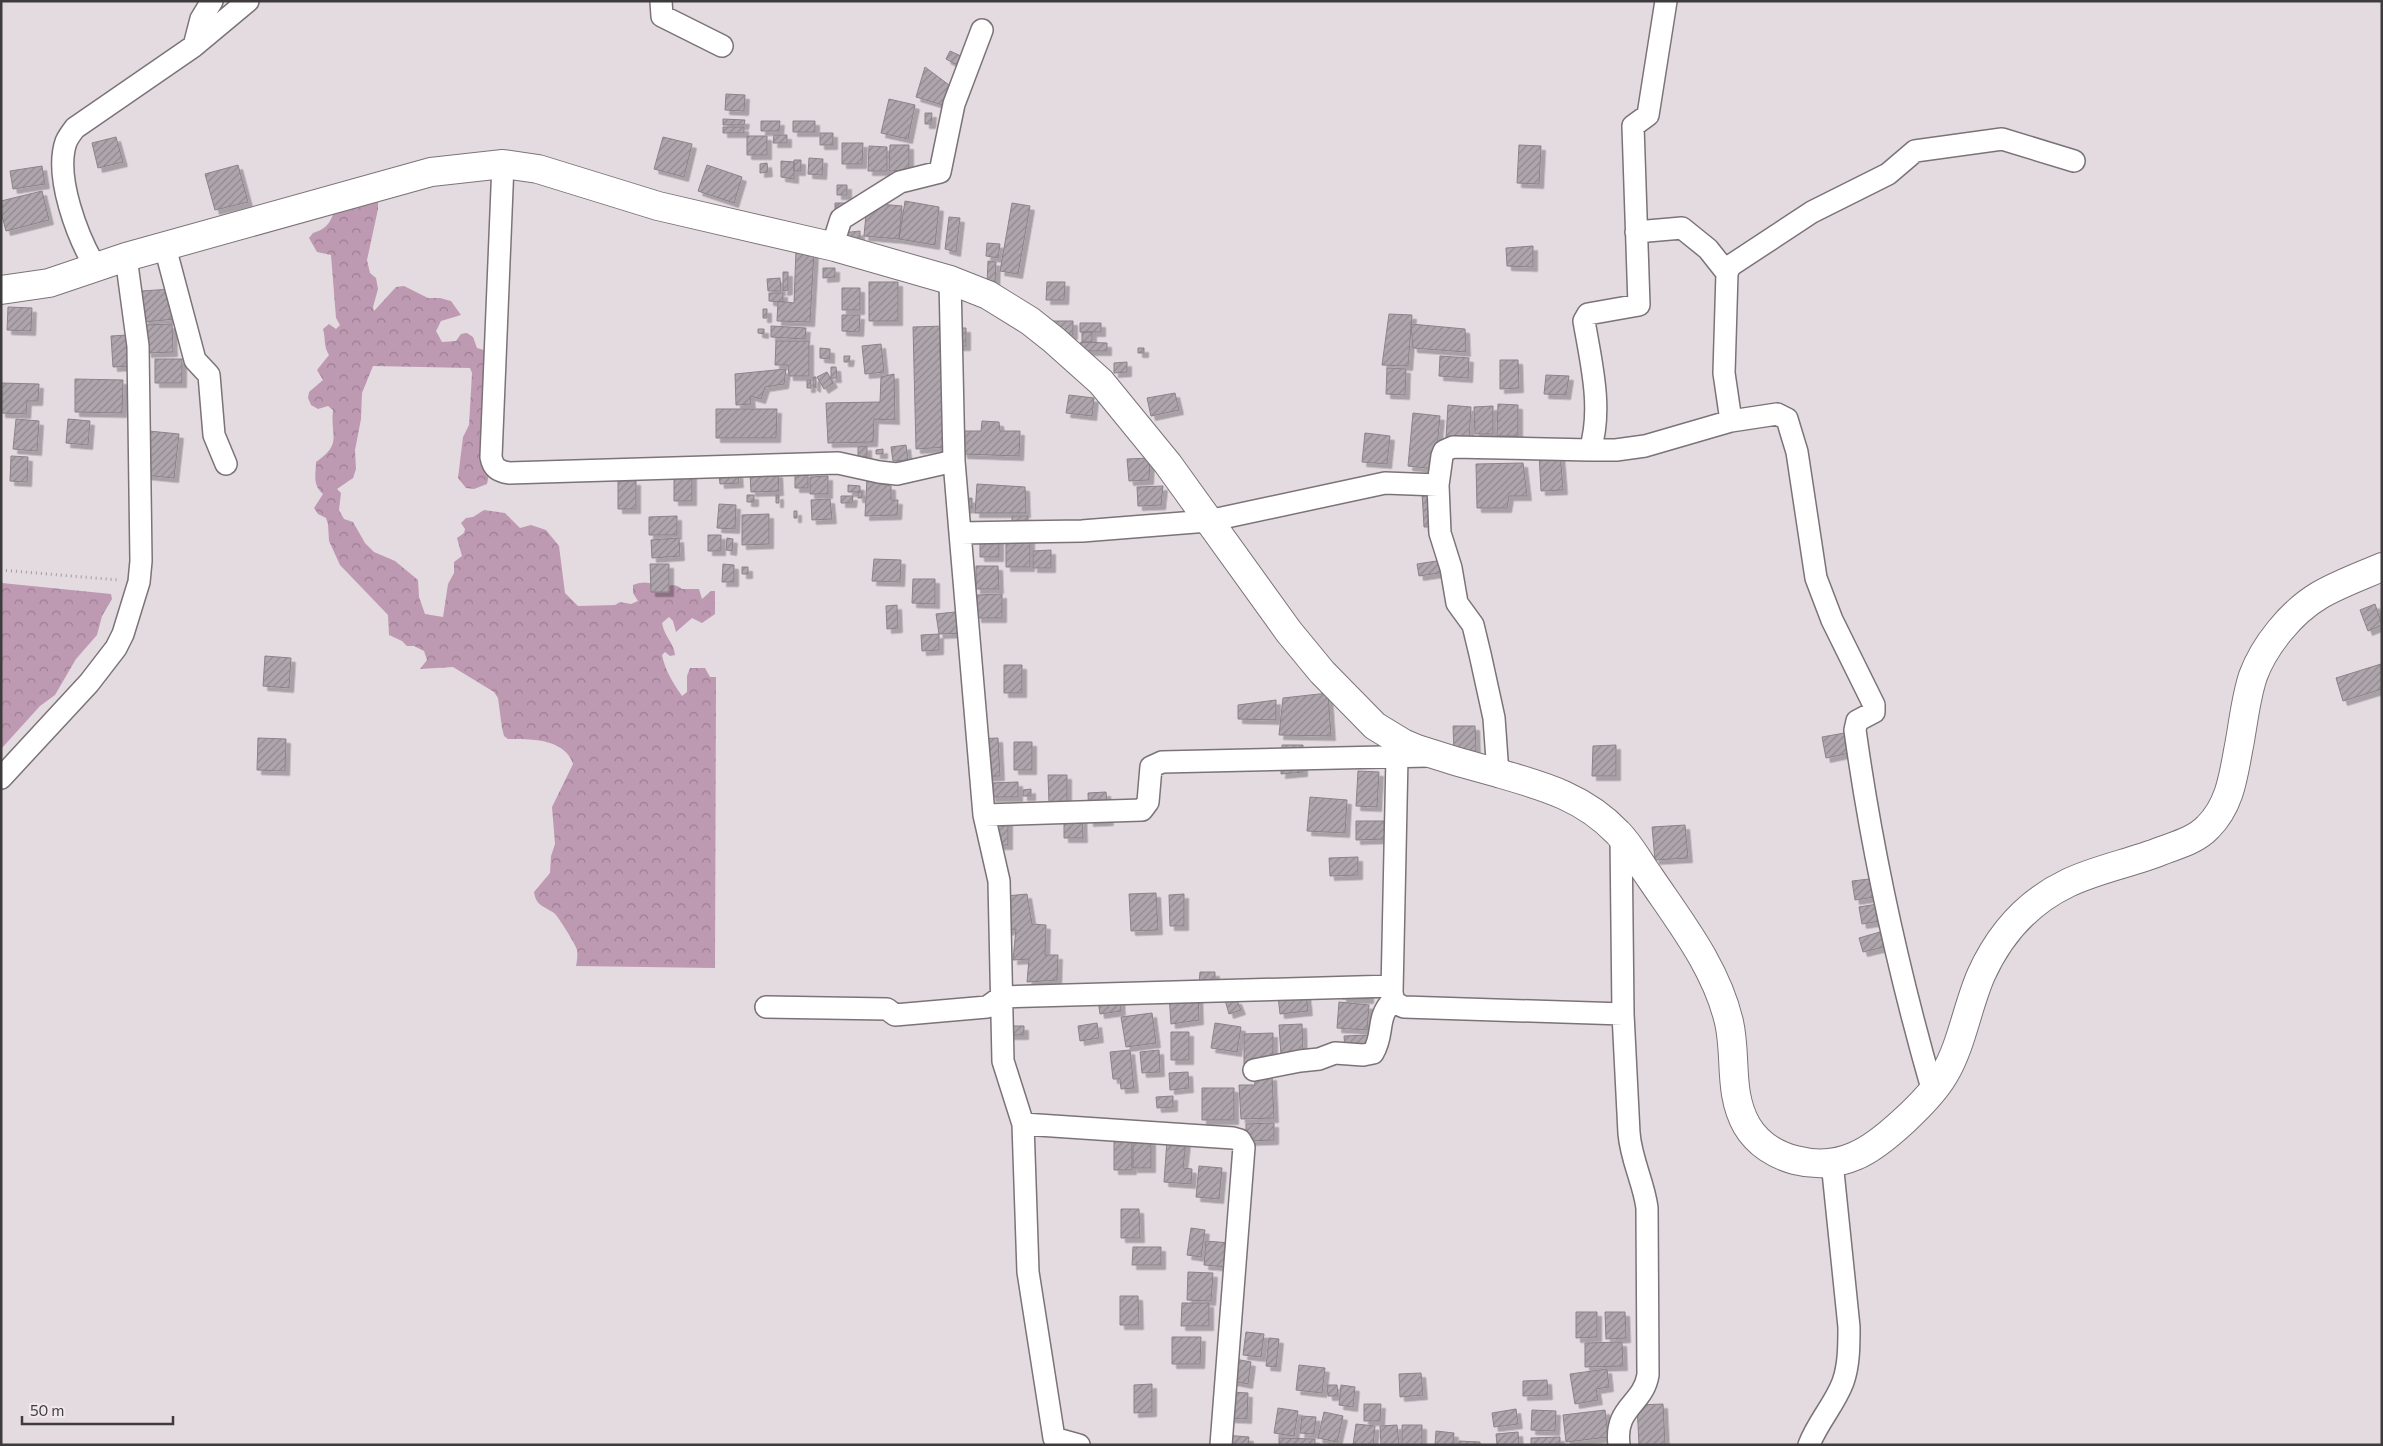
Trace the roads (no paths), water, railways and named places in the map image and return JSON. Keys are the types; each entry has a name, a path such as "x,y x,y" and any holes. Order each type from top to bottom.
{"street":[{"path":"194,46 200,19 212,1"},
{"path":"96,268 85,250 71,216 64,160 66,142 74,128 194,46 248,1"},
{"path":"661,1 662,16 722,46"},
{"path":"1590,450 1594,432 1595,384 1584,321 1588,314 1639,304 1633,126 1648,115 1666,1"},
{"path":"832,247 841,219 900,182 940,172 954,104 982,30"},
{"path":"1731,421 1724,373 1727,273 1730,266 1812,212 1894,168 1915,151 1994,139 2013,140 2074,161"},
{"path":"503,164 491,457 493,466 499,471 519,473 838,462 879,472 897,474 954,461"},
{"path":"1,290 49,283 126,257 432,172 503,164 538,169 658,206 832,247 950,280 988,296 1030,321 1089,370 1113,395 1168,464 1289,632 1345,696 1375,726 1403,743 1498,774 1550,788 1572,797 1602,818 1621,835 1697,948 1716,982 1732,1033 1736,1096 1748,1128 1775,1153 1792,1160 1832,1162 1855,1156 1876,1143 1932,1092 1950,1065 1973,994 1988,959 2001,938 2027,910 2066,883 2142,859 2197,836 2207,829 2229,797 2252,678 2270,644 2286,625 2316,597 2382,566"},
{"path":"1636,232 1682,228 1708,249 1727,273"},
{"path":"165,247 194,360 209,375 214,435 226,464"},
{"path":"1,778 106,663 123,634 139,582 141,561 140,390 138,346 126,257"},
{"path":"950,280 954,461 984,815 999,881 1003,1062 1023,1124 1028,1272 1056,1442 1079,1445"},
{"path":"1498,774 1494,718 1487,681 1473,625 1457,603 1440,532 1438,485 1444,452 1453,447 1616,450 1645,446 1731,421 1777,414 1787,419 1797,452 1816,578 1832,620 1874,705 1874,712 1857,721 1855,730 1863,790 1913,1023 1932,1092"},
{"path":"960,533 1082,531 1208,521 1385,483 1438,485"},
{"path":"984,815 1142,810 1148,802 1151,767 1162,762 1440,756"},
{"path":"1397,757 1392,993 1397,1005 1404,1007 1623,1014"},
{"path":"1619,1445 1620,1421 1646,1384 1648,1375 1647,1208 1643,1186 1630,1147 1623,1014 1621,835"},
{"path":"766,1007 887,1009 895,1015 987,1007 1001,997 1392,993"},
{"path":"1254,1070 1300,1061 1318,1060 1335,1053 1363,1056 1373,1053 1376,1047 1382,1013 1392,993"},
{"path":"1023,1124 1240,1140 1244,1147 1222,1445"},
{"path":"1809,1445 1842,1384 1847,1368 1849,1327 1832,1162"}]}
